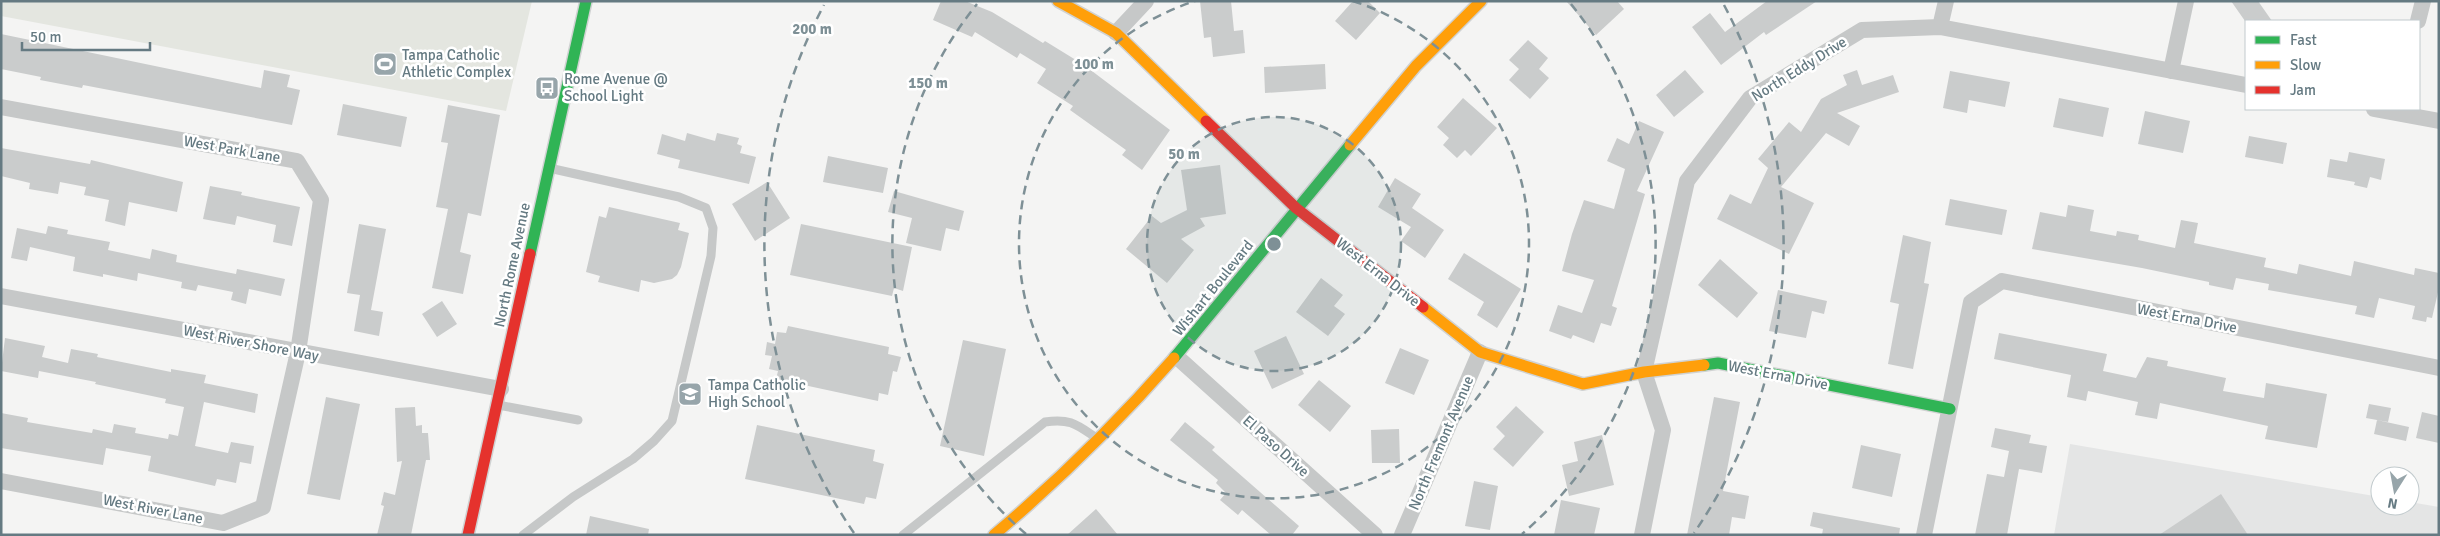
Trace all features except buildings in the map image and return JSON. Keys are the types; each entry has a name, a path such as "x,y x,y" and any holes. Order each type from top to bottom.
{"street":[{"name":"North Rome Avenue","path":"468,535 586,1"},
{"name":"West Erna Drive","path":"1058,1 1116,33 1296,208 1480,352 1584,384 1644,372 1718,363 1950,409 1971,302 2002,281 2439,368"},
{"path":"1116,33 1146,1"},
{"name":"Wishart Boulevard","path":"1002,532 1050,490 1100,441 1177,357 1296,208 1424,57 1481,1"},
{"path":"1940,27 1946,1"},
{"path":"2171,70 2186,1"},
{"path":"2418,20 2423,1"},
{"name":"North Eddy Drive","path":"1644,372 1687,181 1750,98 1862,30 1940,27 2245,85"},
{"name":"West Park Lane","path":"1,107 297,161 321,200 298,352"},
{"path":"2386,110 2399,111 2439,121"},
{"name":"West River Shore Way","path":"1,296 298,352 499,397"},
{"name":"West River Lane","path":"1,481 223,523 263,507 298,352"},
{"name":"North Fremont Avenue","path":"1402,535 1480,352"},
{"name":"El Paso Drive","path":"1177,357 1375,535"},
{"path":"1642,535 1663,430 1644,372"},
{"path":"1924,535 1950,409"}],"lane":[{"path":"523,535 573,497 633,459 654,441 672,421 711,256 713,228 706,208 679,197 549,168"},
{"path":"499,397 578,420"},
{"path":"903,535 1045,422 1062,420 1074,423 1100,441"}],"shaded area":[{"name":"Tampa Catholic Athletic Complex","path":"1,1 532,1 506,111 1,16"},
{"path":"2070,444 2370,495 2370,516 2420,516 2420,504 2439,507 2439,535 2054,535"}],"traffic: fast":[{"path":"530,254 586,1"},
{"path":"1174,358 1350,145"},
{"path":"1704,365 1718,363 1950,409"}],"traffic: slow":[{"path":"1058,1 1116,33 1206,121"},
{"path":"1350,145 1416,66 1481,1"},
{"path":"1423,307 1480,352 1583,384 1644,372 1704,365"},
{"path":"994,535 1087,450 1174,358"}],"traffic: jam":[{"path":"1206,121 1296,208 1423,307"},
{"path":"468,535 530,254"}],"place":[{"name":"Tampa Catholic Athletic Complex","path":"385,64"},
{"name":"Rome Avenue @ School Light","path":"547,88"},
{"name":"Tampa Catholic High School","path":"690,394"}]}
